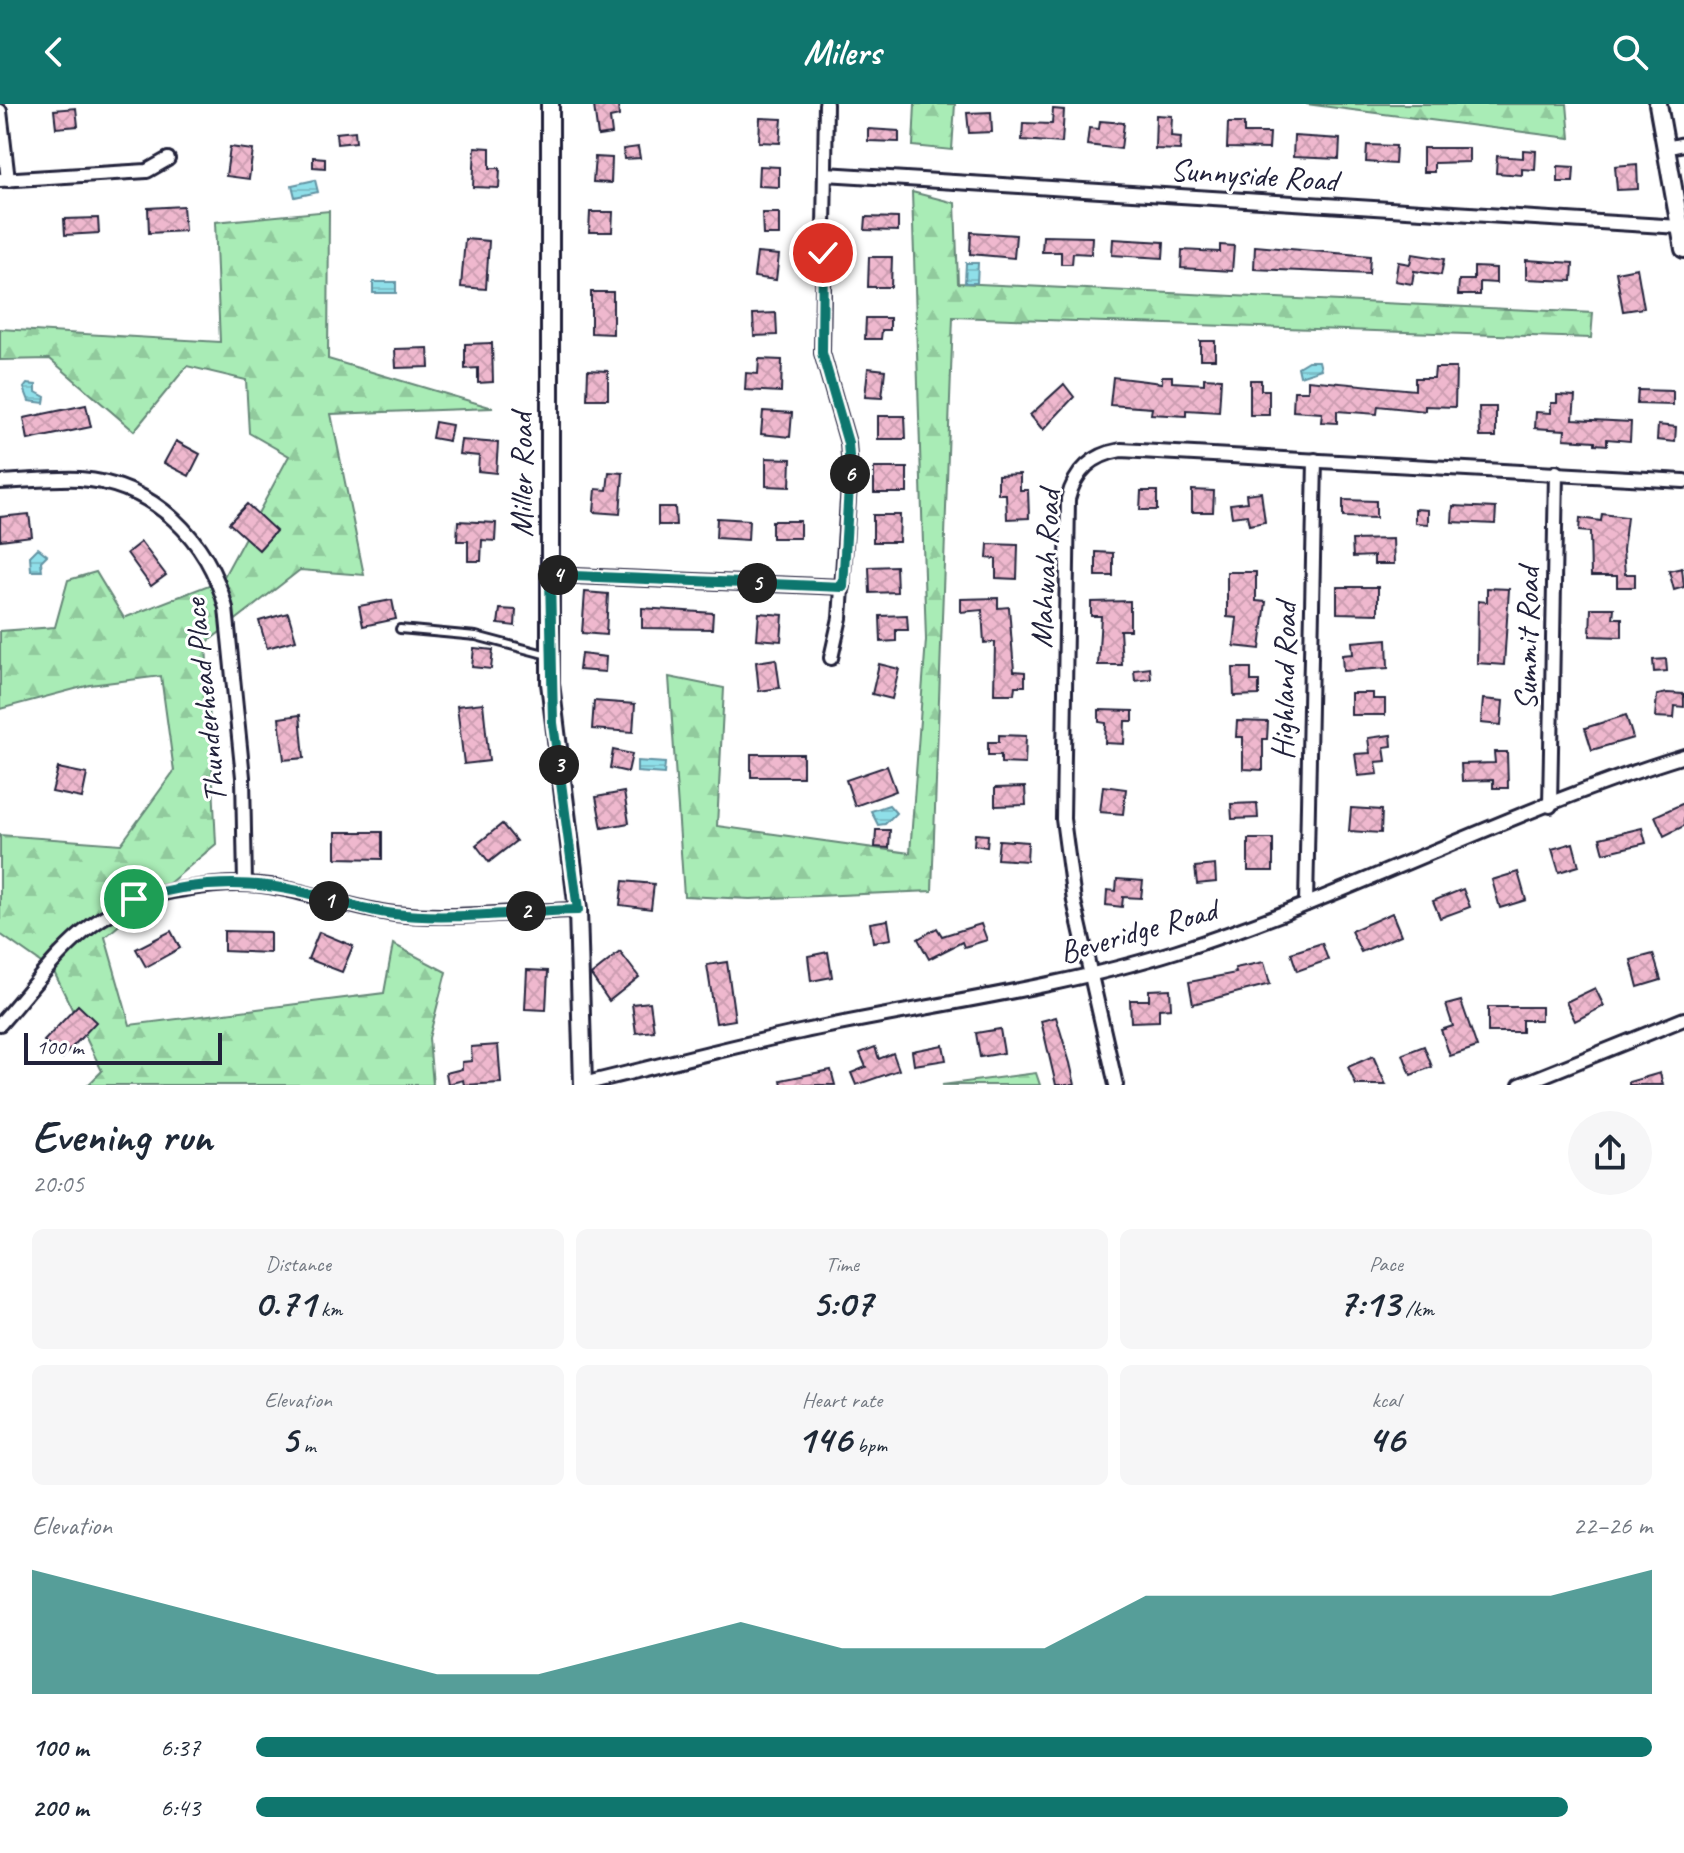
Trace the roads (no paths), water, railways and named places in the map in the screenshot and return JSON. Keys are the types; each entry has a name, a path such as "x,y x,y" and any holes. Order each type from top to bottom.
{"street":[{"name":"Miller Road","path":"550,104 553,723 578,910 583,1085"},
{"path":"826,104 822,353 848,443 850,470 843,587 837,639 831,658"},
{"path":"1658,104 1684,249"},
{"path":"0,111 4,180 147,171 168,159"},
{"path":"1666,148 1684,144"},
{"name":"Sunnyside Road","path":"825,174 1680,227"},
{"name":"Mahwah Road","path":"1116,1085 1074,901 1063,819 1070,488 1085,466 1096,457 1121,450 1684,481"},
{"name":"Highland Road","path":"1306,904 1315,460"},
{"name":"Summit Road","path":"1550,806 1556,472"},
{"name":"Thunderhead Place","path":"0,482 82,479 117,487 169,514 200,547 220,586 226,608 243,777 245,884"},
{"path":"550,575 843,587"},
{"name":"Beveridge Road","path":"583,1085 819,1027 1090,975 1175,951 1306,904 1684,756"},
{"path":"0,1024 78,935 112,910 154,893 245,884 300,892 394,914 438,916 578,910"},
{"path":"1520,1085 1684,1019"}],"lane":[{"path":"400,629 476,636 551,656"}],"water":[{"path":"315,180 318,192 295,197 292,185"},
{"path":"966,263 978,263 977,283 965,283"},
{"path":"373,282 396,282 396,293 373,293"},
{"path":"1308,361 1319,361 1321,369 1300,376 1298,367"},
{"path":"27,384 36,385 36,392 45,397 44,403 29,401 24,388"},
{"path":"38,548 47,555 41,561 42,571 31,571 30,556"},
{"path":"637,761 665,763 664,774 637,772"},
{"path":"889,805 896,813 885,824 878,825 871,811"}]}
